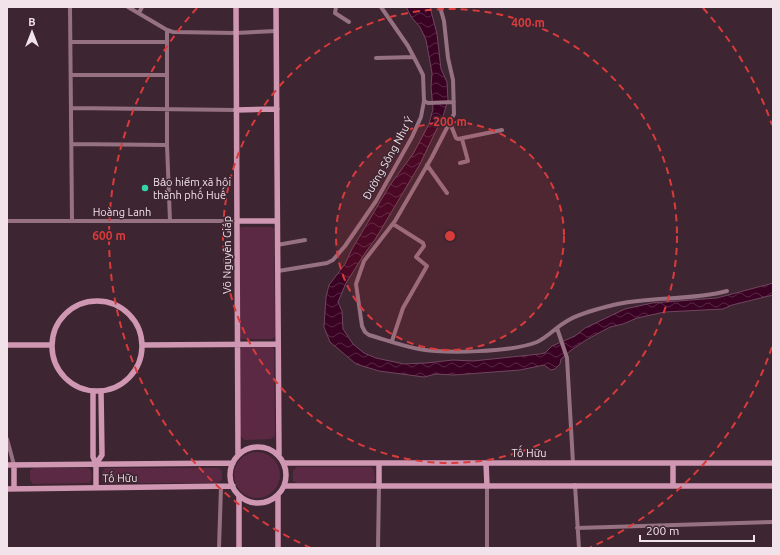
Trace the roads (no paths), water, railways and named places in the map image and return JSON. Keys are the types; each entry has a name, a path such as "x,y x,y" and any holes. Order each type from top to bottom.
{"main road":[{"name":"Võ Nguyên Giáp","path":"236,7 238,455"},
{"path":"276,7 279,455"},
{"path":"236,110 277,109"},
{"path":"237,221 277,221"},
{"path":"97,301 114,304 129,314 138,328 142,345 139,362 130,376 117,386 101,391 93,391 77,386 64,376 55,362 52,345 56,328 65,314 80,304 97,301"},
{"path":"142,345 278,344"},
{"path":"7,345 52,345"},
{"path":"93,391 93,457 96,464 96,488"},
{"path":"96,464 102,454 101,391"},
{"path":"93,410 101,410"},
{"path":"93,437 101,437"},
{"path":"258,447 270,449 279,455 284,463 287,477 284,486 278,495 269,501 259,503 248,501 239,496 230,477 233,463 238,455 247,449 258,447"},
{"name":"Tố Hữu","path":"7,465 233,463"},
{"name":"Tố Hữu","path":"284,463 773,463"},
{"path":"379,463 379,486"},
{"path":"486,463 487,486"},
{"path":"674,463 674,485"},
{"path":"14,465 14,489"},
{"name":"Tố Hữu","path":"7,490 233,486"},
{"path":"284,486 773,486"},
{"path":"278,495 278,548"},
{"path":"239,496 239,548"}],"street":[{"path":"70,7 72,221"},
{"path":"128,7 167,30 188,33 276,31"},
{"path":"139,13 142,7"},
{"path":"336,7 335,13 349,22"},
{"name":"Đường Sông Như Ý","path":"278,271 327,263 333,260 345,246 376,201 412,137 421,117 426,102 423,75 414,57 381,7"},
{"path":"440,7 446,29 448,58 453,80 454,114 393,224 367,256 357,279 356,284 363,330 369,335 422,350 453,351 495,349 525,345 535,342 574,318 617,304 703,296 727,291"},
{"path":"167,30 167,145 170,221"},
{"path":"71,42 167,42"},
{"path":"376,58 414,57"},
{"path":"71,75 167,75"},
{"path":"426,102 453,103"},
{"path":"72,108 236,110"},
{"path":"450,123 456,138 462,139 502,130"},
{"path":"460,163 468,161 462,139"},
{"path":"72,144 167,145"},
{"path":"427,165 447,193"},
{"name":"Hoàng Lanh","path":"7,221 237,221"},
{"path":"392,341 403,308 427,266 416,257 424,246 423,243 393,224"},
{"path":"277,245 305,240"},
{"path":"556,328 561,338 567,358 574,463"},
{"path":"7,439 14,465"},
{"path":"574,485 579,548"},
{"path":"378,548 379,486"},
{"path":"487,486 487,548"},
{"path":"219,548 221,487"},
{"path":"577,528 773,522"}],"water":[{"path":"406,7 430,7 437,34 441,69 447,82 448,100 443,116 420,164 376,238 346,283 338,302 342,311 343,329 353,344 364,353 376,358 404,364 453,360 473,361 540,354 545,353 552,346 575,336 585,328 625,309 652,303 717,298 773,283 773,295 732,305 723,309 665,312 637,318 623,324 610,327 586,340 570,351 561,359 560,364 555,369 551,370 544,365 520,370 454,375 436,374 424,377 379,371 356,364 330,342 324,327 326,297 329,285 345,264 352,249 390,185 413,154 429,124 433,109 431,87 432,73 426,40 420,27 412,18"}],"place":[{"name":"Bảo hiểm xã hội thành phố Huế","path":"145,188"}]}
